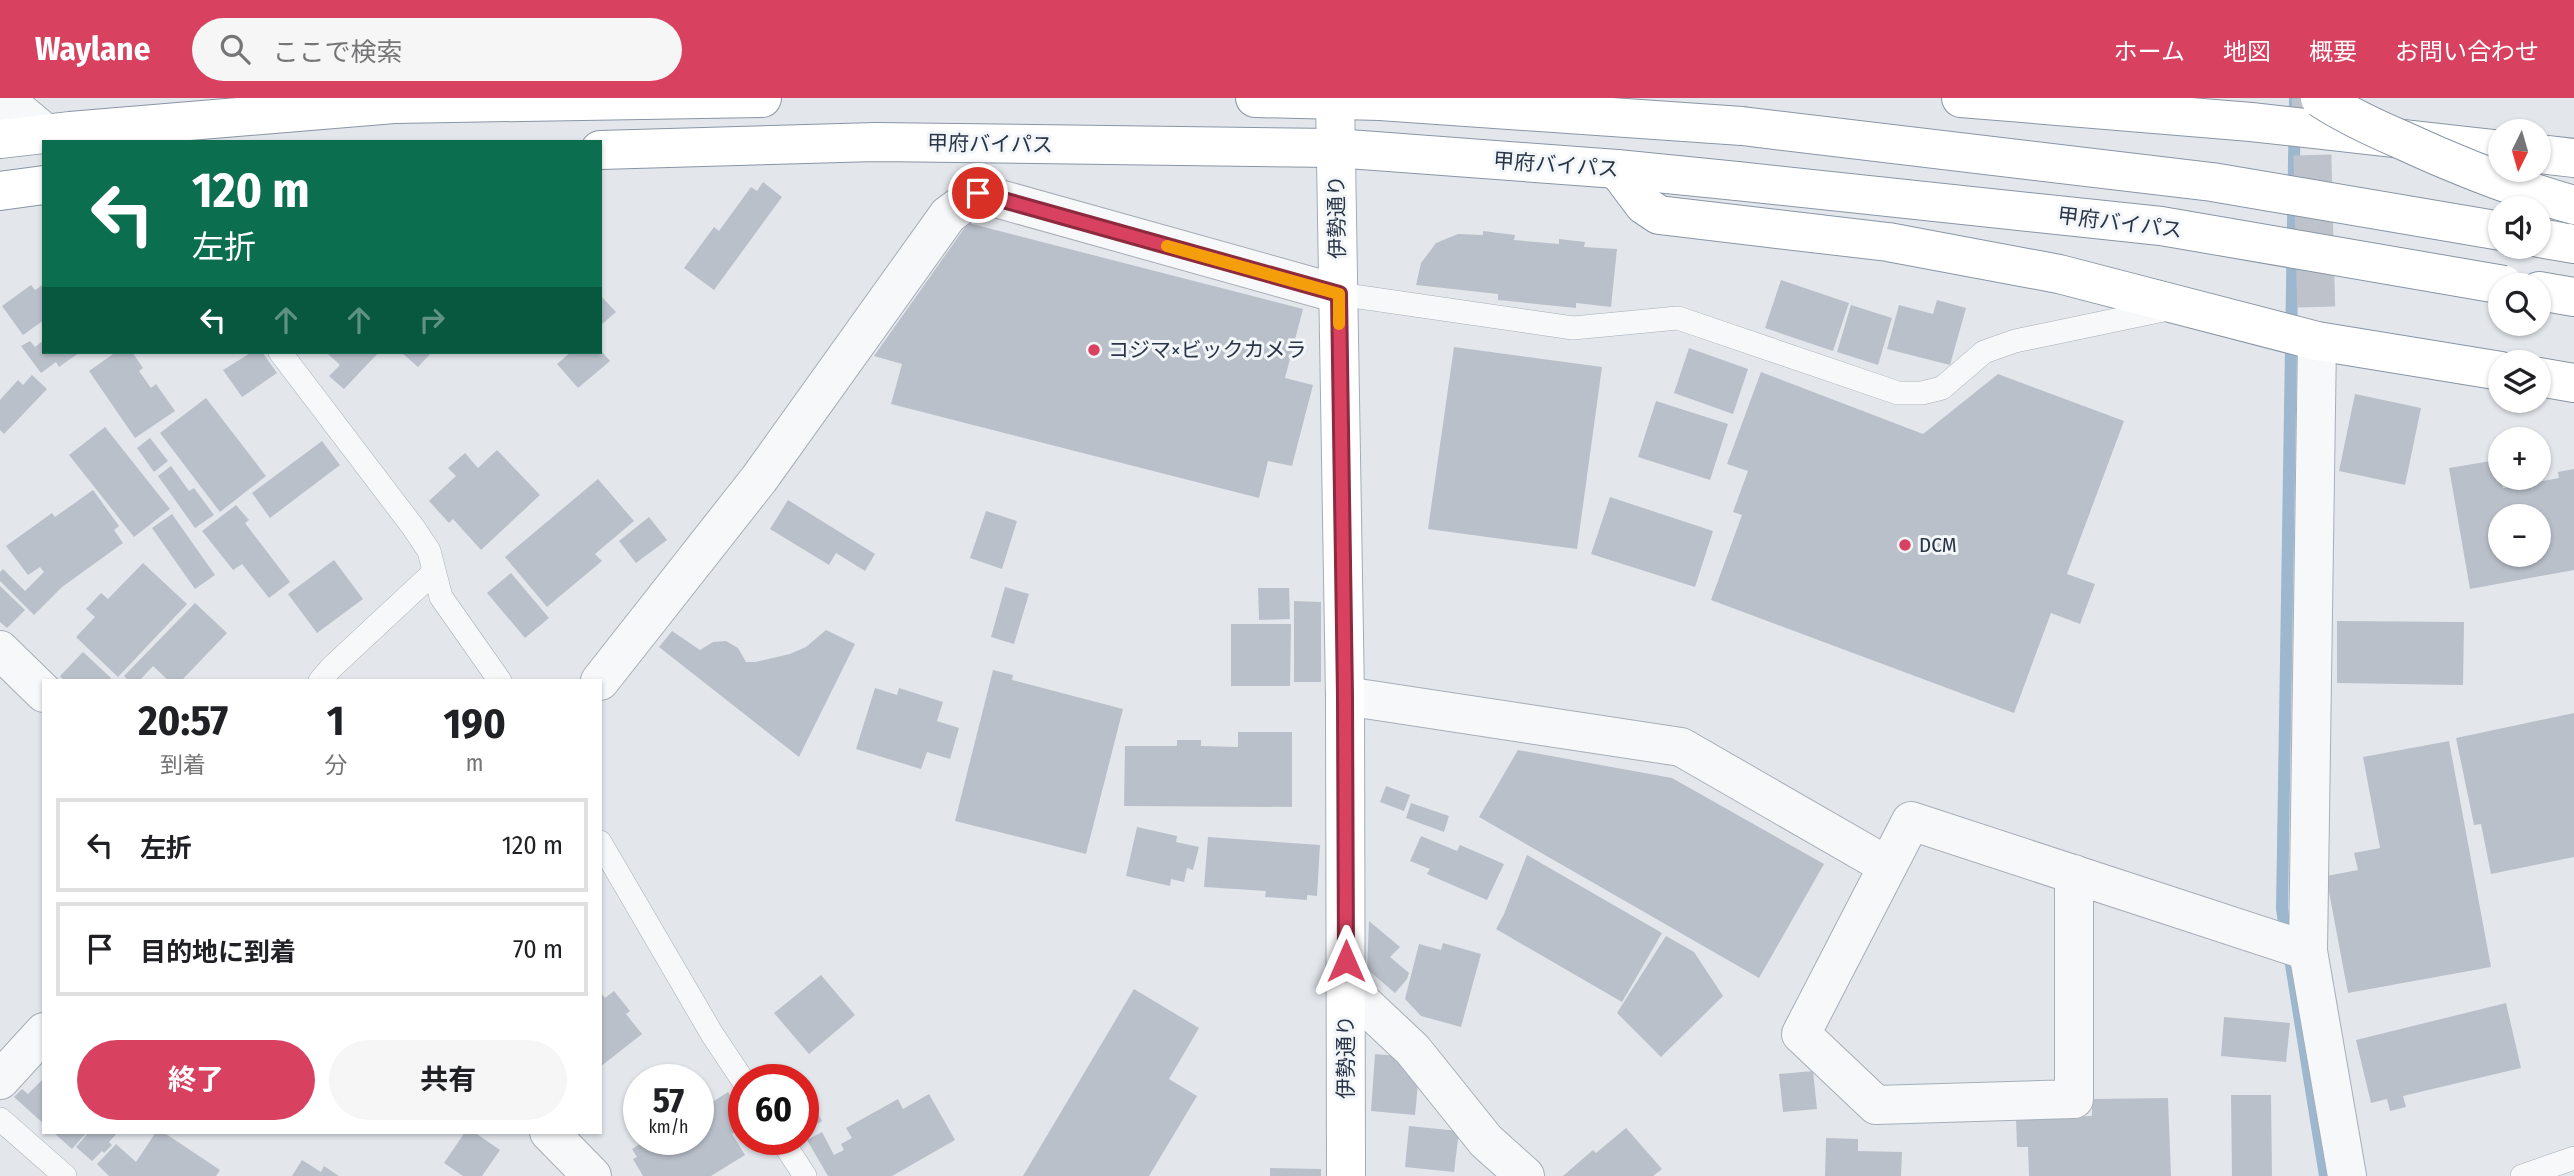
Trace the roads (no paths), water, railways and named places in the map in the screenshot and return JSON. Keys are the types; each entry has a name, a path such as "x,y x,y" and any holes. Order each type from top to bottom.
{"main road":[{"path":"0,139 394,104 762,98"},
{"path":"1255,98 1382,99 1742,126 2212,182 2488,229"},
{"path":"1961,98 2245,110 2488,148"},
{"path":"2320,98 2367,124 2448,162 2515,188 2574,205"},
{"name":"伊勢通り","path":"1335,99 1345,696 1346,1176"},
{"name":"甲府バイパス","path":"602,150 876,142 1335,148 1617,169 2161,226 2488,282"},
{"path":"2552,155 2574,158"},
{"path":"1617,169 1644,205 1659,215 1888,242 2059,274 2317,341 2488,369"},
{"path":"0,191 42,185"},
{"path":"2551,240 2574,244"},
{"path":"2551,293 2574,297"},
{"path":"2551,379 2574,383"}],"street":[{"path":"3,98 45,133"},
{"path":"602,679 759,480 948,215 978,193 1339,294"},
{"path":"2317,341 2308,951 2347,1176"},
{"path":"0,650 42,691"},
{"path":"1345,696 1681,747 1886,865"},
{"path":"2074,874 2074,1099 1876,1105 1801,1034 1911,821 2074,874 2308,951"},
{"path":"1346,987 1413,1051 1486,1141 1525,1176"},
{"path":"0,1080 42,1034"},
{"path":"551,1134 592,1176"}],"lane":[{"path":"1339,294 1573,328 1678,318 1898,393 1922,393 1942,388 1984,352 2015,341 2182,306"},
{"path":"282,354 413,527 429,551 441,597 499,679"},
{"path":"322,679 433,573"},
{"path":"602,845 732,1064"},
{"path":"0,1119 65,1176"},
{"path":"791,1155 805,1176"},
{"path":"2522,1176 2574,1158"}],"waterway":[{"path":"2295,98 2282,909 2325,1176"}],"tunnel":[{"path":"2311,98 2317,341"}],"place":[{"name":"コジマ×ビックカメラ","path":"1094,350"},
{"name":"DCM","path":"1905,545"}]}
